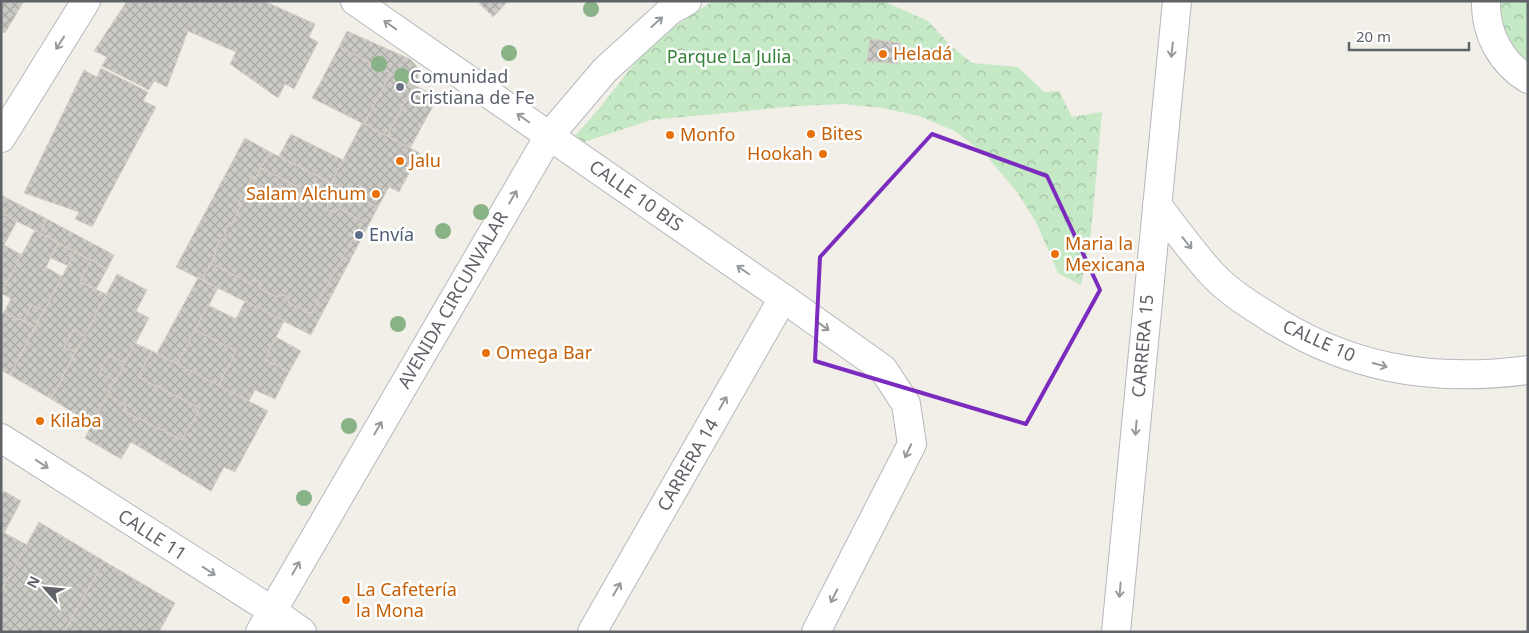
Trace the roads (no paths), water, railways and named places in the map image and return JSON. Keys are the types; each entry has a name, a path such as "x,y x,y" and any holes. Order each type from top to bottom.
{"street":[{"path":"1,138 86,1"},
{"name":"CALLE 10 BIS","path":"355,1 784,298 883,369 906,404 912,444 816,632"},
{"name":"AVENIDA CIRCUNVALAR","path":"265,621 549,136 605,70 671,10 687,1"},
{"name":"CARRERA 15","path":"1118,629 1177,1"},
{"path":"1486,1 1486,14 1492,39 1506,62 1528,80"},
{"name":"CALLE 10","path":"1157,205 1212,275 1243,300 1311,341 1348,356 1385,367 1425,373 1464,375 1528,370"},
{"name":"CARRERA 14","path":"592,632 784,298"},
{"name":"CALLE 11","path":"1,438 265,621 302,632"}],"place":[{"name":"Heladá","path":"883,54"},
{"name":"Comunidad Cristiana de Fe","path":"400,87"},
{"name":"Bites","path":"811,134"},
{"name":"Monfo","path":"670,135"},
{"name":"Hookah","path":"823,154"},
{"name":"Jalu","path":"400,161"},
{"name":"Salam Alchum","path":"376,194"},
{"name":"Envía","path":"359,235"},
{"name":"Maria la Mexicana","path":"1055,254"},
{"name":"Omega Bar","path":"486,353"},
{"name":"Kilaba","path":"40,421"},
{"name":"La Cafetería la Mona","path":"346,600"}],"park label":[{"name":"Parque La Julia","path":"729,57"}]}
